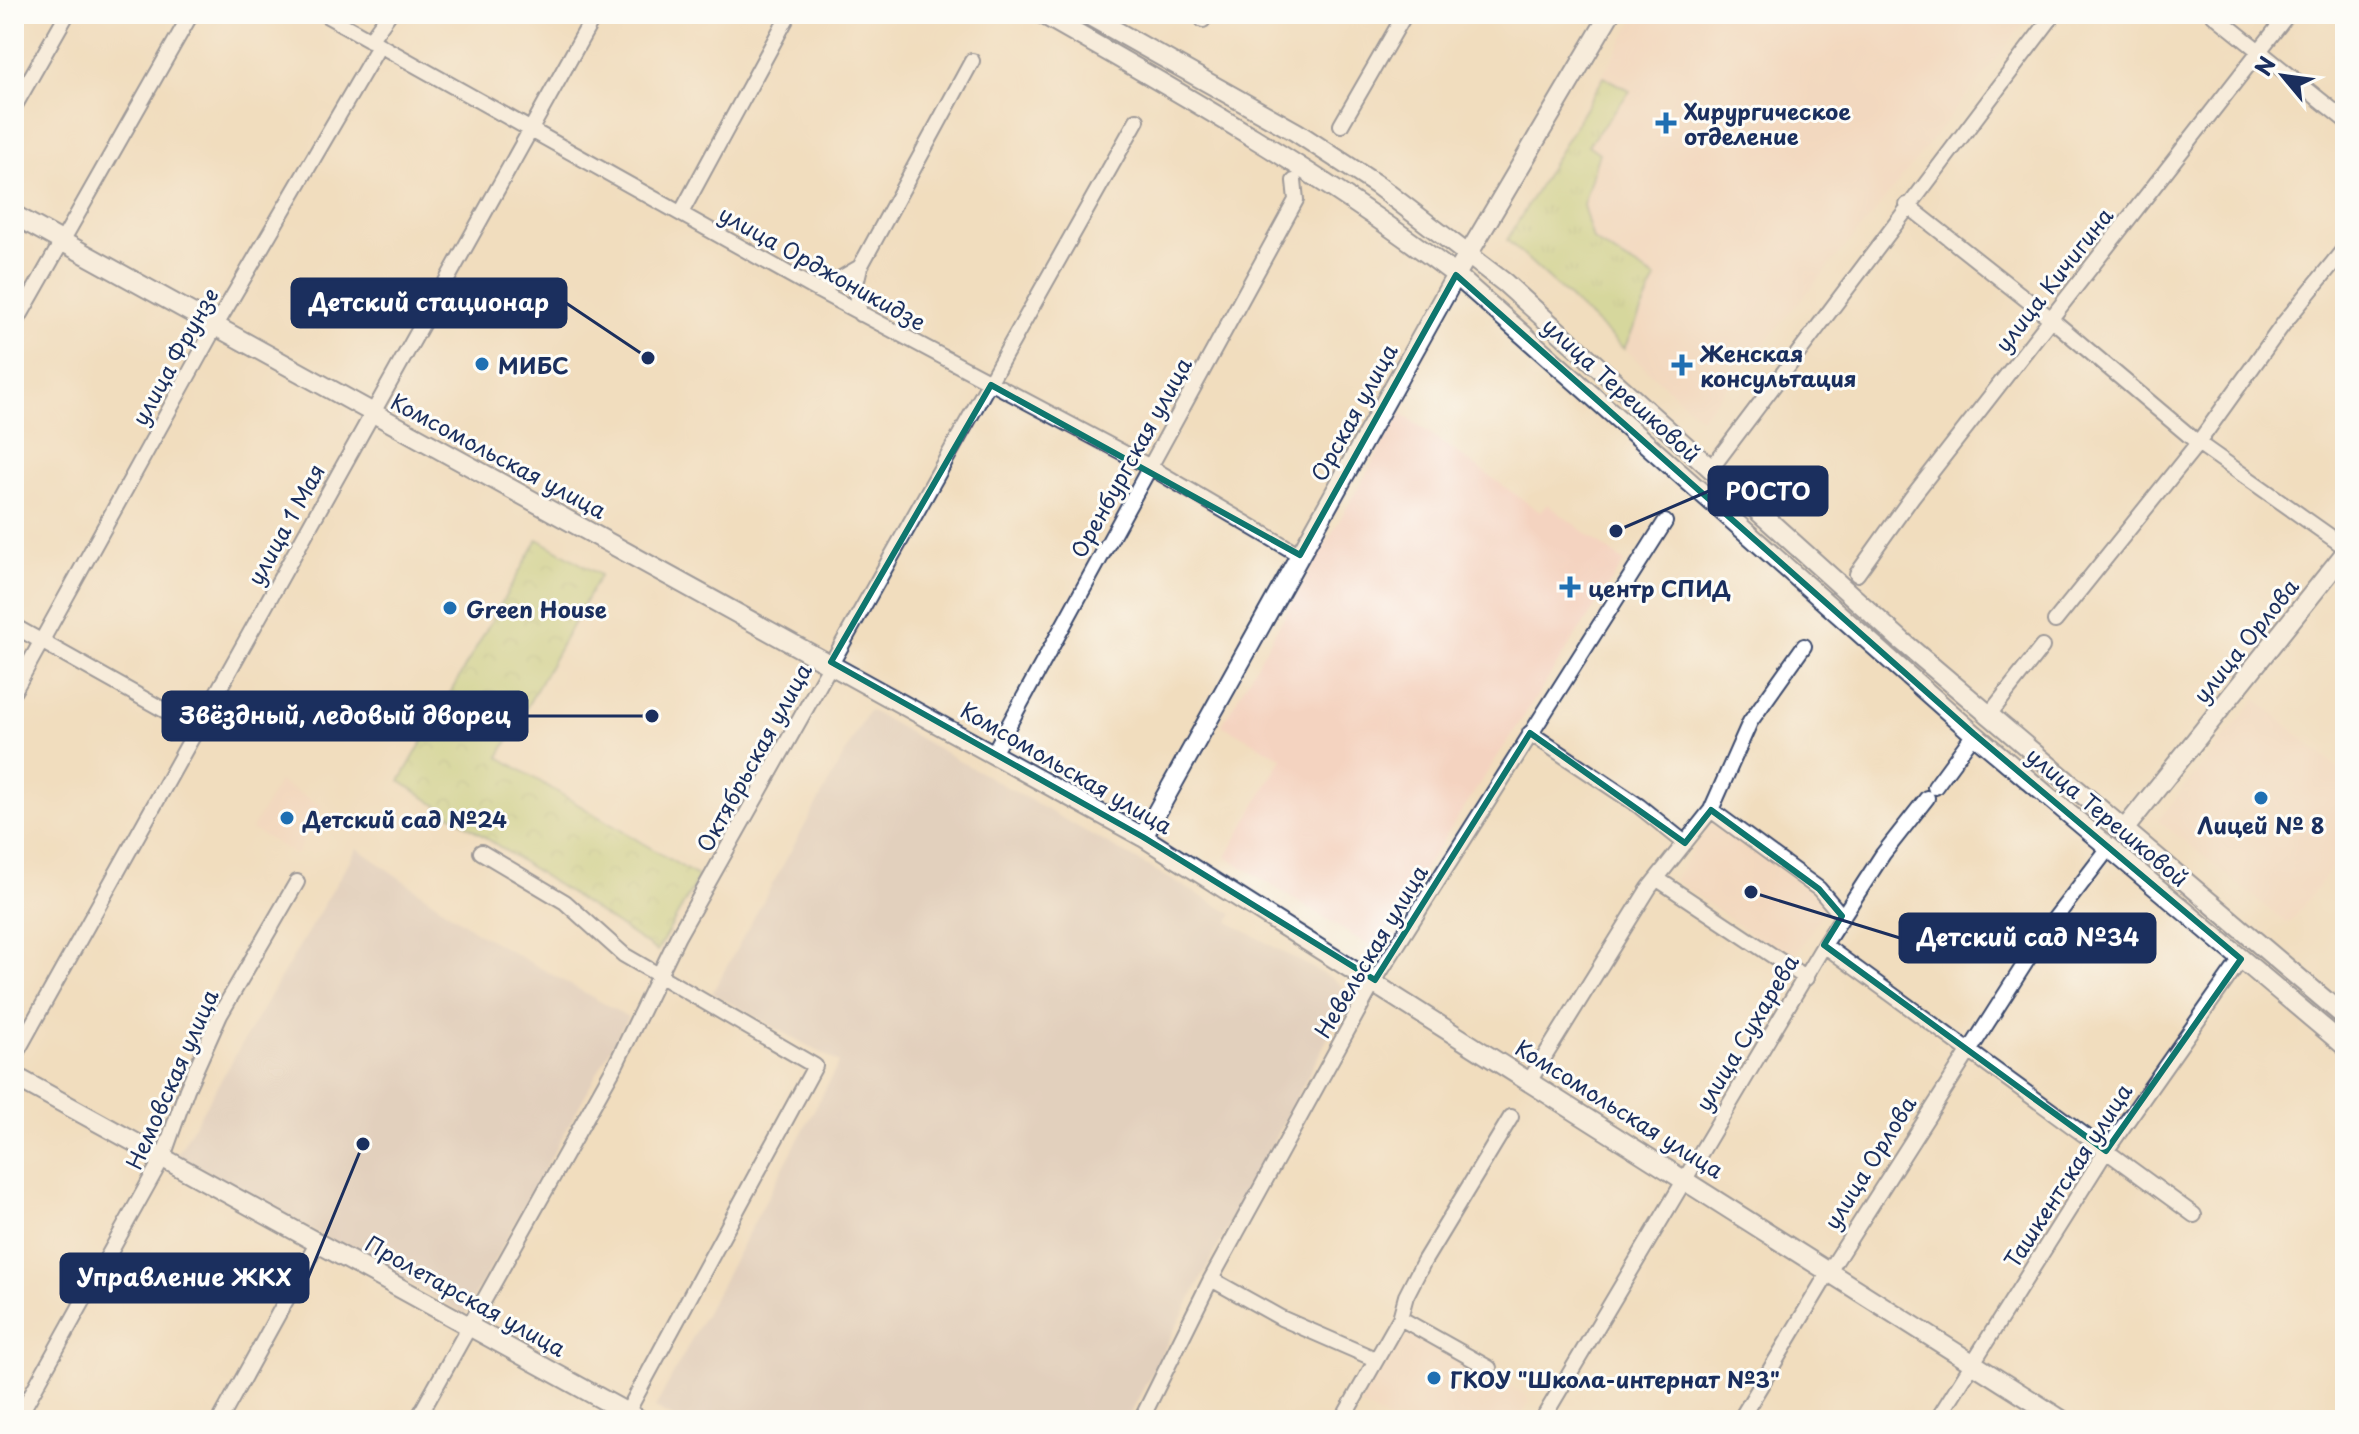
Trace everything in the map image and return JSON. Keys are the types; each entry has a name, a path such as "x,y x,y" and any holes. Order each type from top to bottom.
{"main road":[{"name":"улица Терешковой","path":"1042,14 1303,166 1456,275 1974,734 2345,1046"},
{"name":"улица Терешковой","path":"1086,14 1296,132 1377,185 1469,255 1988,716 2345,1017"},
{"name":"Орская улица","path":"1143,837 1456,275 1610,14"},
{"name":"Комсомольская улица","path":"14,215 372,414 831,662 1143,837 1375,980 2062,1420"},
{"name":"улица Орлова","path":"2123,831 2345,553"},
{"name":"Пролетарская улица","path":"14,1076 470,1324 630,1418"}],"street":[{"path":"14,107 67,14"},
{"path":"14,326 191,14"},
{"name":"улица Орджоникидзе","path":"324,14 860,314 1150,467 1300,555"},
{"name":"улица Фрунзе","path":"14,691 389,14"},
{"name":"улица 1 Мая","path":"14,1057 595,14"},
{"path":"681,213 789,14"},
{"path":"1341,125 1405,14"},
{"path":"1710,470 2054,14"},
{"path":"2213,14 2345,120"},
{"name":"улица Кичигина","path":"1857,574 2050,318 2288,14"},
{"path":"860,314 855,288 860,267 972,61"},
{"name":"Октябрьская улица","path":"417,1420 617,1062 660,974 831,662 991,385 1137,120"},
{"name":"Оренбургская улица","path":"994,752 1296,200 1294,181"},
{"path":"1907,205 2050,318 2198,443 2345,547"},
{"path":"2055,621 2198,443 2284,323 2345,248"},
{"path":"819,291 860,267"},
{"name":"Невельская улица","path":"1141,1420 1211,1279 1375,980 1665,522"},
{"path":"14,626 196,728"},
{"path":"1530,1080 1641,900 1711,810 1750,722 1804,646"},
{"path":"1988,716 2042,647"},
{"path":"1530,733 1639,806 1685,843"},
{"name":"улица Сухарева","path":"1542,1420 1842,916 1974,734"},
{"path":"1711,810 1819,889 1842,916"},
{"name":"улица Орлова","path":"1740,1420 1968,1050 2047,929 2108,849"},
{"path":"481,852 565,902 624,955 815,1066 630,1418"},
{"path":"1659,880 1806,978"},
{"name":"Немовская улица","path":"17,1420 163,1157 187,1089 220,1015 297,882"},
{"path":"1824,945 2194,1215"},
{"name":"Ташкентская улица","path":"1937,1420 2106,1151 2241,959"},
{"path":"1342,1420 1400,1318 1406,1296 1424,1261 1511,1117"},
{"path":"220,1420 318,1242"},
{"path":"1211,1279 1281,1318 1375,1359"},
{"path":"1400,1318 1489,1368"}],"highlighted area":[{"path":"1456,275 1974,734 2241,959 2106,1151 1824,945 1842,916 1819,889 1711,810 1685,843 1530,733 1375,980 1143,837 831,662 991,385 1300,555"}],"shaded area":[{"path":"1638,14 2032,14 1874,213 1701,419 1507,240"},
{"path":"1401,413 1540,512 1547,504 1624,562 1373,948 1226,857 1282,758 1222,725"},
{"name":"Лицей № 8","path":"2256,699 2345,775 2345,851 2291,922 2286,923 2158,820"},
{"path":"869,710 1233,914 1229,922 1336,981 1351,994 1127,1420 678,1420 655,1408 839,1063 712,993"},
{"name":"Детский сад №24","path":"279,782 322,806 296,855 252,829"},
{"path":"1712,819 1828,904 1791,962 1674,880"},
{"path":"357,848 478,933 628,1017 465,1314 176,1156"},
{"name":"ГКОУ \"Школа-интернат №3\"","path":"1401,1327 1526,1395 1529,1402 1519,1420 1388,1420 1358,1404"}],"green space":[{"path":"1604,77 1630,91 1588,145 1599,153 1583,205 1593,240 1656,279 1624,349 1507,240"},
{"path":"538,539 600,575 499,757 699,877 657,951 400,781"}],"place":[{"name":"Хирургическое отделение","path":"1666,123"},
{"name":"Детский стационар","path":"648,358"},
{"name":"МИБС","path":"482,364"},
{"name":"Женская консультация","path":"1682,365"},
{"name":"РОСТО","path":"1616,531"},
{"name":"центр СПИД","path":"1570,587"},
{"name":"Green House","path":"450,608"},
{"name":"Звёздный, ледовый дворец","path":"652,716"},
{"name":"Лицей № 8","path":"2261,798"},
{"name":"Детский сад №24","path":"287,818"},
{"name":"Детский сад №34","path":"1751,892"},
{"name":"Управление ЖКХ","path":"363,1144"},
{"name":"ГКОУ \"Школа-интернат №3\"","path":"1434,1378"}]}
